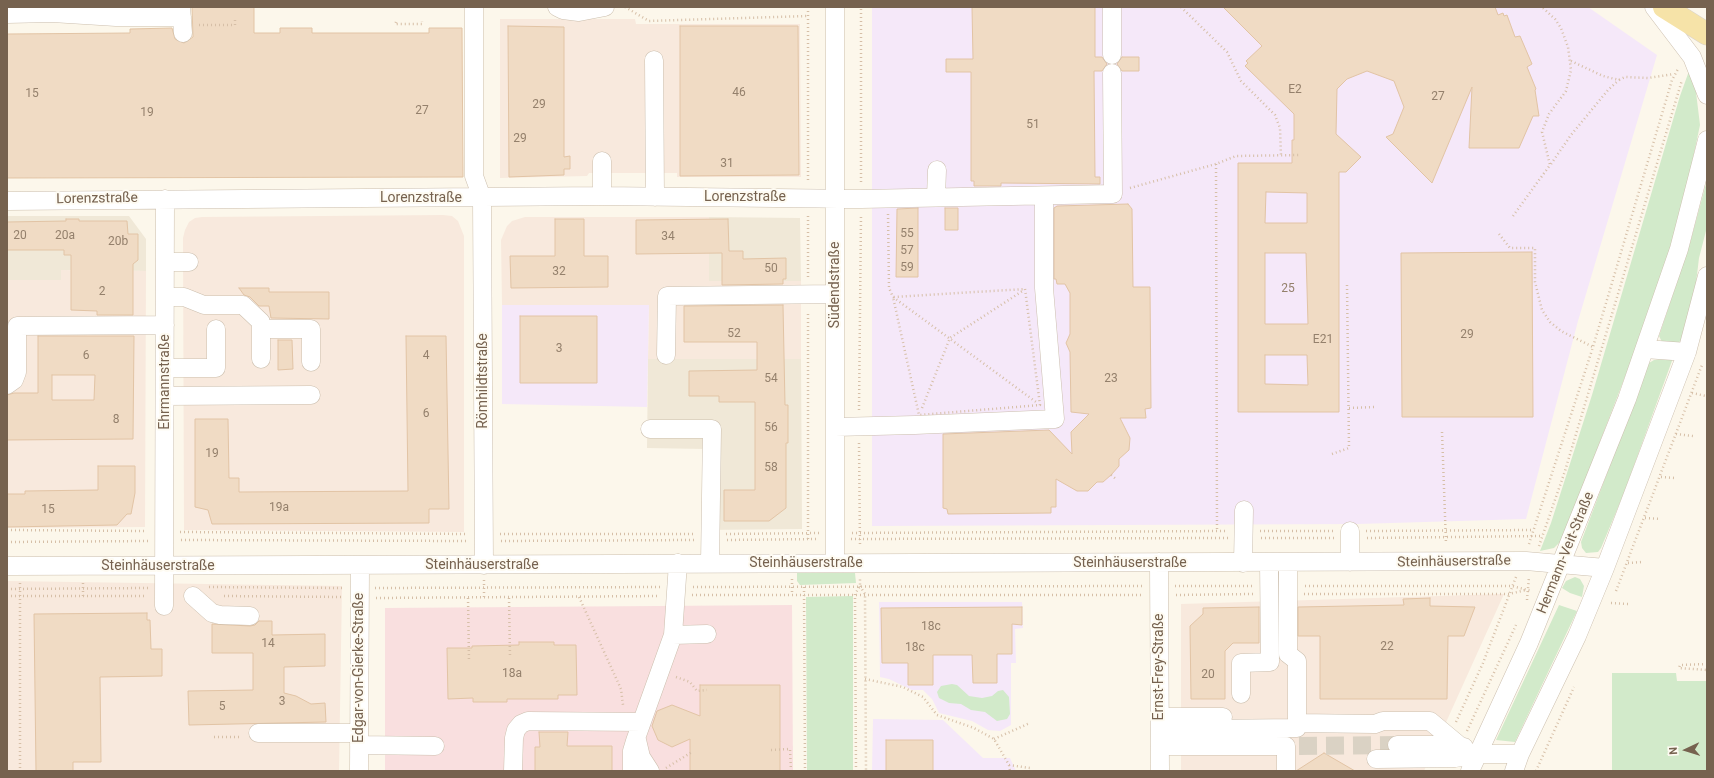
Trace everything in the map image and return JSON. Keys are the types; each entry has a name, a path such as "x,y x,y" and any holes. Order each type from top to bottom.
{"main road":[{"path":"1664,7 1707,34"}],"street":[{"path":"7,14 49,9 88,7"},
{"name":"Römhildtstraße","path":"474,7 474,176 482,198 484,565"},
{"path":"557,7 563,10 579,12 605,7"},
{"name":"Südendstraße","path":"834,7 836,199 835,563"},
{"path":"1112,7 1113,194"},
{"path":"1654,7 1692,57 1707,95"},
{"path":"49,9 116,17 182,19"},
{"path":"654,60 655,197"},
{"name":"Hermann-Veit-Straße","path":"1470,771 1550,594 1645,349 1679,249 1707,140"},
{"path":"602,161 602,196"},
{"path":"936,197 937,170"},
{"name":"Lorenzstraße","path":"7,200 602,196 861,199 1113,194"},
{"path":"835,427 917,420 1055,418 1044,288 1044,196"},
{"name":"Ehrmannstraße","path":"164,199 164,596"},
{"path":"165,262 189,262"},
{"path":"1514,771 1520,754 1577,636 1605,568 1687,352 1707,276"},
{"path":"666,355 667,296 835,294"},
{"path":"165,297 184,297 204,305 243,305 261,322 261,359"},
{"path":"7,385 14,380 18,372 17,326 165,325"},
{"path":"165,368 216,368 216,329"},
{"path":"261,329 311,329 311,362"},
{"path":"1645,349 1687,352"},
{"path":"165,396 311,395"},
{"path":"650,429 712,429 710,564"},
{"path":"1243,563 1244,510"},
{"path":"1350,535 1350,562"},
{"name":"Steinhäuserstraße","path":"7,566 1528,561 1605,568"},
{"name":"Ernst-Frey-Straße","path":"1159,562 1160,771"},
{"path":"1241,694 1241,663 1270,662 1269,562"},
{"path":"1160,732 1194,731 1204,729 1297,728 1297,661 1288,654 1288,562"},
{"path":"632,771 632,751 635,726 660,672 673,635 678,563"},
{"path":"193,566 193,598 212,613 220,615 250,616"},
{"name":"Edgar-von-Gierke-Straße","path":"359,771 360,566"},
{"path":"673,635 707,634"},
{"path":"1160,732 1280,716"},
{"path":"513,771 514,738 516,730 521,724 528,721 635,726"},
{"path":"1297,723 1375,724 1383,721 1430,721 1455,741 1479,754"},
{"path":"635,726 636,742 641,757 650,771"},
{"path":"1160,732 1293,746 1286,771"},
{"path":"258,733 359,739 435,746"},
{"path":"1397,745 1428,745 1455,741"},
{"path":"1376,759 1455,758 1479,754 1520,754"}],"path":[{"path":"624,7 649,21 808,16"},
{"path":"808,7 808,539"},
{"path":"860,562 859,426 861,7"},
{"path":"1181,7 1227,52 1241,81 1275,115 1280,128 1280,156"},
{"path":"1542,7 1555,19 1561,28 1571,61 1570,80 1566,91 1548,114 1542,132 1550,165"},
{"path":"202,25 235,25 235,20"},
{"path":"396,22 396,24 422,24 422,20"},
{"path":"1571,61 1602,76 1619,80"},
{"path":"1526,602 1528,561 1534,530 1593,347 1674,74 1681,64"},
{"path":"1513,216 1571,135 1608,90 1619,80 1625,77 1648,78 1674,74"},
{"path":"1455,741 1512,586 1542,536 1565,471 1684,76"},
{"path":"1113,194 1216,164 1236,156 1300,155"},
{"path":"1216,164 1217,532"},
{"path":"888,198 889,288 893,297 917,420"},
{"path":"1499,234 1510,248 1535,248 1535,282 1542,310 1550,322 1561,331 1593,347"},
{"path":"1332,454 1349,448 1347,284"},
{"path":"893,297 1044,288"},
{"path":"917,420 950,338 1025,289"},
{"path":"1025,289 1040,405"},
{"path":"893,297 1040,405 1055,418"},
{"path":"1692,393 1706,396"},
{"path":"917,420 1040,405"},
{"path":"1349,408 1375,407"},
{"path":"1442,432 1448,562"},
{"path":"1676,434 1693,436"},
{"path":"1111,475 1116,479"},
{"path":"1661,477 1675,478"},
{"path":"1645,518 1661,519"},
{"path":"7,530 165,536 711,537 808,539 860,533 1217,532 1244,534 1350,535 1446,531 1534,530"},
{"path":"7,542 165,536 711,537 808,533 860,539 1244,534 1446,537 1542,536"},
{"path":"792,534 792,539"},
{"path":"1628,563 1642,562"},
{"path":"856,771 855,594 860,586"},
{"path":"860,586 866,594 866,771"},
{"path":"193,598 359,593 468,598 579,597 676,591 860,586 1269,590"},
{"path":"1288,590 1512,586 1550,594"},
{"path":"792,587 792,595"},
{"path":"804,587 804,771"},
{"path":"7,588 164,596"},
{"path":"223,596 359,593 676,591 804,595 1269,590"},
{"path":"1288,590 1509,594 1527,590"},
{"path":"7,596 164,596"},
{"path":"20,771 21,596"},
{"path":"579,597 621,689 635,726"},
{"path":"468,598 470,661"},
{"path":"509,598 510,657"},
{"path":"1611,603 1628,604"},
{"path":"1455,741 1517,624"},
{"path":"1707,664 1680,665 1679,668 1707,670"},
{"path":"660,672 690,682 697,690 707,690"},
{"path":"865,679 902,687 923,697 937,716 974,728 994,739 1009,765 1010,771"},
{"path":"1536,771 1577,679"},
{"path":"994,739 1030,723"},
{"path":"214,737 254,736 258,733"},
{"path":"771,750 790,749 791,771"},
{"path":"660,771 692,752"},
{"path":"1009,765 1030,768"}],"shaded area":[{"path":"872,7 1588,7 1657,55 1578,321 1526,519 1358,524 872,526"},
{"path":"500,19 635,19 636,24 800,24 801,177 677,177 677,173 589,173 587,176 500,178"},
{"path":"7,216 129,216 146,239 146,271 61,270 61,281 7,280"},
{"path":"452,216 458,221 464,236 464,532 184,530 183,238 189,222 195,218 202,217"},
{"path":"525,217 709,217 709,281 801,281 801,359 648,359 649,305 502,305 501,240 507,226 512,221"},
{"path":"709,217 800,218 801,281 709,281"},
{"path":"61,270 146,271 145,527 7,528 7,280 61,280"},
{"path":"502,305 649,305 647,407 502,404"},
{"path":"648,359 801,359 802,529 705,530 705,449 647,448"},
{"path":"7,581 342,586 339,771 7,771"},
{"path":"1504,594 1424,771 1181,771 1181,604"},
{"path":"879,602 1022,602 1023,628 1015,629 1016,663 1011,663 1011,725 1000,731 988,730 972,721 939,713 932,699 923,690 912,690 889,679 880,677"},
{"path":"792,605 793,771 385,771 385,608"},
{"path":"873,719 943,720 983,758 1010,758 1016,771 872,771"}],"green space":[{"path":"1689,71 1695,84 1700,125 1686,192 1670,248 1643,330 1562,540 1554,548 1540,551 1551,523 1592,395 1680,96"},
{"path":"1707,180 1707,227 1699,258 1694,300 1681,341 1677,343 1663,344 1659,336 1690,243"},
{"path":"1673,358 1624,493 1601,548 1598,552 1586,553 1582,548 1581,542 1649,363 1654,360"},
{"path":"797,573 855,573 856,583 800,585 797,581"},
{"path":"1575,577 1580,579 1584,586 1582,597 1570,593 1562,588 1566,581"},
{"path":"853,596 853,771 807,771 806,597"},
{"path":"1559,605 1577,611 1515,742 1496,740"},
{"path":"1612,673 1676,673 1677,681 1707,681 1707,771 1612,771"},
{"path":"952,684 957,685 969,696 982,698 992,696 998,691 1003,690 1009,697 1010,714 1007,719 997,721 985,712 971,710 961,704 949,703 939,698 937,692 941,686"}],"building":[{"path":"192,7 254,7 254,33 280,33 280,28 312,28 312,33 429,33 429,28 462,28 463,177 7,178 7,34 130,33 130,29 172,28 175,39 184,43 193,37"},
{"path":"972,7 1095,7 1095,57 1102,57 1107,64 1102,71 1094,71 1095,177 1100,177 1100,184 1001,183 1001,186 974,186 974,181 971,181 971,72 946,72 946,59 973,59"},
{"path":"1223,7 1495,7 1498,15 1503,13 1504,16 1507,15 1515,37 1520,36 1532,64 1527,67 1536,89 1539,116 1533,116 1519,148 1469,148 1472,87 1432,183 1386,137 1393,134 1404,107 1394,81 1367,71 1347,79 1337,89 1336,134 1361,157 1346,172 1339,172 1339,412 1238,412 1238,163 1292,163 1292,140 1294,140 1294,114 1245,66 1248,63 1246,61 1262,46","holes":["1266,192 1307,193 1307,223 1265,223","1265,253 1306,253 1308,324 1265,324","1265,355 1307,355 1308,385 1265,384"]},
{"path":"508,26 564,27 564,157 570,156 570,169 564,169 564,175 509,177"},
{"path":"680,26 798,26 799,175 680,176"},
{"path":"1122,57 1139,57 1139,71 1122,71 1117,64"},
{"path":"1128,204 1132,209 1133,287 1150,287 1151,408 1145,409 1146,418 1120,418 1130,438 1129,450 1119,459 1119,466 1111,475 1103,482 1097,482 1088,491 1077,491 1056,479 1056,507 1051,507 1051,513 948,514 947,509 943,508 943,434 1049,430 1072,454 1071,432 1089,414 1071,412 1070,352 1066,343 1070,334 1070,293 1065,284 1057,284 1056,279 1054,279 1054,208 1057,206"},
{"path":"918,208 918,277 896,277 897,209"},
{"path":"945,208 958,208 958,230 945,230"},
{"path":"66,219 79,219 79,221 127,221 128,234 138,234 138,260 133,264 133,315 97,315 97,311 71,310 71,255 64,255 64,250 7,250 7,222 66,221"},
{"path":"555,219 584,219 584,256 608,256 608,287 511,288 510,256 555,256"},
{"path":"728,219 729,251 743,251 743,259 786,258 786,279 783,279 783,284 722,285 722,253 636,254 636,220"},
{"path":"1532,252 1533,417 1402,417 1401,253"},
{"path":"239,288 269,288 269,292 329,292 329,319 271,318 269,306 259,306 250,297 244,295"},
{"path":"783,305 785,405 788,405 788,443 786,443 786,508 769,521 724,521 724,490 755,490 755,402 719,402 719,396 689,396 689,371 757,370 757,342 684,342 684,306"},
{"path":"520,316 597,316 597,383 520,383"},
{"path":"38,336 134,336 133,439 7,440 7,395 14,393 38,393","holes":["52,375 95,375 94,400 52,400"]},
{"path":"406,336 446,336 449,509 429,509 429,523 212,524 208,510 195,507 195,419 228,419 229,478 239,478 239,492 408,491"},
{"path":"278,340 292,340 293,369 278,370"},
{"path":"98,466 135,466 135,493 131,514 127,514 117,525 7,527 7,494 25,494 25,491 98,490"},
{"path":"1430,598 1430,606 1475,607 1464,636 1448,636 1447,699 1320,699 1320,636 1298,636 1298,607 1404,605 1403,599"},
{"path":"1022,607 1022,625 1012,624 1012,654 997,654 997,683 973,683 972,655 933,655 933,685 908,685 908,663 882,663 881,608"},
{"path":"1259,607 1259,643 1233,643 1225,651 1225,699 1191,699 1190,626 1203,614 1203,608"},
{"path":"147,613 147,620 150,620 151,649 162,649 162,676 100,677 101,762 73,762 73,771 36,771 34,614"},
{"path":"259,621 272,621 272,635 325,634 325,666 284,667 284,693 296,696 311,704 325,703 326,722 189,725 188,691 253,690 253,653 212,653 212,624 250,626 255,625"},
{"path":"519,642 554,642 554,645 576,645 577,695 558,695 558,699 507,699 507,702 473,702 473,698 448,699 447,648 519,645"},
{"path":"700,685 780,685 780,771 690,771 690,739 672,747 658,740 652,726 657,711 672,705 700,716"},
{"path":"539,732 568,732 567,746 612,746 612,771 535,771 535,747 540,747"},
{"path":"886,740 933,740 933,771 886,771"},
{"path":"1324,753 1355,771 1296,771"}],"tunnel":[{"path":"1299,746 1397,745"}]}
